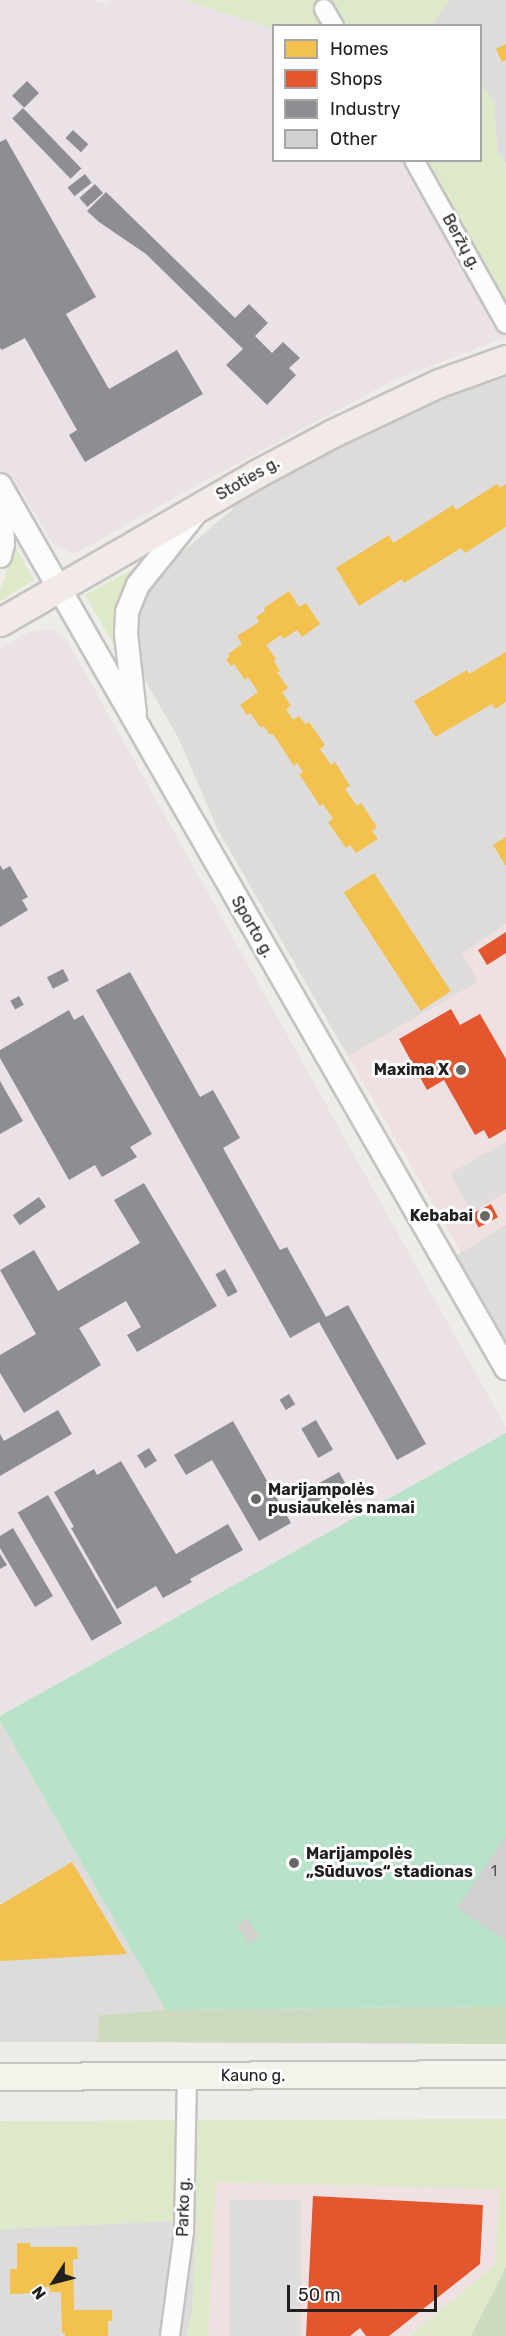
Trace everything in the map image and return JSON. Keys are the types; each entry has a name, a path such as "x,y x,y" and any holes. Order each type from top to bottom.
{"main road":[{"name":"Stoties g.","path":"0,622 271,465 439,383 506,359"},
{"name":"Kauno g.","path":"0,2077 506,2074"}],"street":[{"path":"324,9 333,24"},
{"name":"Beržų g.","path":"415,162 506,324"},
{"path":"0,486 3,544 0,556"},
{"name":"Sporto g.","path":"0,486 60,586 137,728 506,1368"},
{"path":"137,728 126,634 127,612 138,585 201,506"},
{"name":"Parko g.","path":"170,2336 184,2231 187,2077"}],"shaded area":[{"path":"0,0 92,0 105,4 113,0 184,0 272,29 272,162 407,162 506,337 394,380 177,496 75,554 53,544 21,490 0,501"},
{"path":"449,0 506,0 506,164 497,151 494,102 482,85 482,24 434,24 433,22"},
{"path":"506,359 506,924 463,953 478,982 348,1056 218,830 178,737 134,661 132,635 145,591 166,566 232,510 256,474"},
{"path":"52,629 67,640 506,1427 506,1433 0,1716 0,648 31,631"},
{"path":"506,924 506,1225 461,1252 348,1056 478,982 462,953"},
{"path":"506,1142 506,1193 471,1212 450,1173"},
{"path":"506,1225 506,1368 445,1262"},
{"path":"0,1721 166,2010 99,2015 97,2042 0,2042"},
{"path":"215,2182 501,2189 495,2265 408,2336 208,2336"},
{"path":"229,2200 301,2200 301,2336 229,2336"},
{"path":"197,2220 192,2314 186,2336 0,2336 0,2229"}],"green space":[{"path":"184,0 449,0 433,22 434,24 272,24 272,29"},
{"path":"482,85 494,102 497,151 506,164 506,336 407,162 482,162"},
{"path":"10,537 34,580 0,601 0,591 8,567"},
{"path":"153,558 123,661 85,595"},
{"name":"Marijampolės „Sūduvos“ stadionas","path":"506,1433 506,2006 166,2010 0,1721 0,1716"},
{"path":"506,2006 506,2044 97,2042 99,2015 166,2010"},
{"path":"506,2119 506,2267 471,2336 409,2336 495,2265 500,2189 216,2182 208,2336 186,2336 192,2314 197,2220 0,2229 0,2121"},
{"path":"506,2267 506,2336 471,2336"}],"building: Homes":[{"path":"506,44 506,60 502,62 496,49"},
{"path":"497,484 500,488 506,484 506,527 465,553 461,548 404,583 402,579 359,606 336,568 389,535 393,543 453,505 456,510"},
{"path":"289,591 299,607 306,603 320,624 302,637 297,630 283,639 281,635 266,645 276,659 274,661 280,671 277,672 288,688 282,692 291,706 286,709 293,720 299,716 305,724 309,722 325,745 320,749 331,765 335,762 350,786 345,789 357,806 361,803 377,827 372,831 378,839 356,853 350,845 346,848 328,822 333,819 323,804 320,806 299,774 303,772 297,763 294,766 273,734 270,735 264,726 261,728 250,713 247,715 240,705 258,692 248,677 245,680 234,664 231,666 226,659 230,656 228,654 242,644 237,636 259,622 256,617 265,611 264,608"},
{"path":"506,652 506,702 495,709 492,704 435,737 414,701 467,670 469,674"},
{"path":"506,837 506,866 493,845"},
{"path":"374,873 451,991 421,1011 344,893"},
{"path":"72,1862 127,1954 0,1961 0,1905"},
{"path":"17,2243 30,2243 30,2247 77,2247 78,2259 73,2259 74,2310 112,2310 112,2321 108,2321 108,2336 65,2336 65,2333 62,2333 61,2292 50,2292 50,2287 41,2287 41,2293 10,2294 10,2269 17,2269"}],"building: Shops":[{"path":"506,932 506,953 487,965 478,950"},
{"name":"Maxima X","path":"451,1009 460,1025 480,1014 506,1059 506,1129 489,1139 484,1130 475,1135 444,1080 427,1090 399,1039"},
{"name":"Kebabai","path":"491,1204 498,1217 479,1228 472,1214"},
{"path":"313,2196 483,2205 480,2264 389,2336 366,2336 360,2328 350,2336 306,2336"}],"building: Industry":[{"path":"27,81 39,93 24,108 12,96"},
{"path":"23,108 81,168 71,179 12,118"},
{"path":"73,130 88,144 81,152 65,138"},
{"path":"6,139 96,297 66,314 109,389 177,350 203,394 85,462 69,435 77,430 25,338 2,350 0,348 0,142"},
{"path":"85,174 92,183 74,196 68,188"},
{"path":"95,184 103,193 87,207 79,198"},
{"path":"106,192 235,318 249,304 268,323 255,336 272,353 283,342 300,358 289,368 296,375 267,405 226,365 243,349 146,254 99,222 87,211"},
{"path":"0,865 3,870 10,866 28,897 22,900 28,910 0,927"},
{"path":"63,969 69,981 53,989 47,977"},
{"path":"130,972 200,1097 213,1090 240,1138 223,1148 280,1250 287,1247 326,1317 348,1305 426,1444 397,1460 319,1322 290,1338 96,990"},
{"path":"19,996 24,1005 15,1010 10,1001"},
{"path":"69,1010 74,1020 83,1015 152,1134 130,1147 137,1157 102,1177 95,1165 69,1180 0,1058 0,1050"},
{"path":"0,1081 23,1121 0,1134"},
{"path":"144,1183 217,1306 137,1352 127,1335 141,1327 126,1301 79,1328 101,1365 24,1413 0,1373 0,1355 36,1334 0,1270 34,1250 58,1291 140,1243 114,1200"},
{"path":"39,1197 46,1207 20,1225 13,1215"},
{"path":"225,1269 238,1292 228,1297 215,1274"},
{"path":"289,1394 295,1404 286,1410 280,1400"},
{"path":"58,1410 72,1434 0,1476 0,1434 4,1441"},
{"path":"316,1420 333,1449 318,1458 301,1428"},
{"name":"Marijampolės pusiaukelės namai","path":"233,1421 291,1523 259,1541 212,1460 186,1475 174,1455"},
{"path":"149,1448 157,1461 145,1468 137,1455"},
{"path":"121,1461 176,1554 228,1524 243,1550 190,1579 192,1582 163,1598 156,1586 117,1609 71,1528 74,1527 54,1492 94,1469 97,1475"},
{"path":"339,1472 350,1492 314,1512 303,1492"},
{"path":"48,1495 122,1623 92,1641 18,1512"},
{"path":"13,1528 53,1596 35,1607 0,1548 0,1536"},
{"path":"0,1554 7,1565 0,1569"}],"building: Other":[{"path":"506,1836 506,1941 457,1908"},
{"path":"247,1918 260,1937 249,1944 236,1925"}],"place":[{"name":"Maxima X","path":"461,1070"},
{"name":"Kebabai","path":"485,1216"},
{"name":"Marijampolės pusiaukelės namai","path":"256,1499"},
{"name":"Marijampolės „Sūduvos“ stadionas","path":"294,1863"}]}
